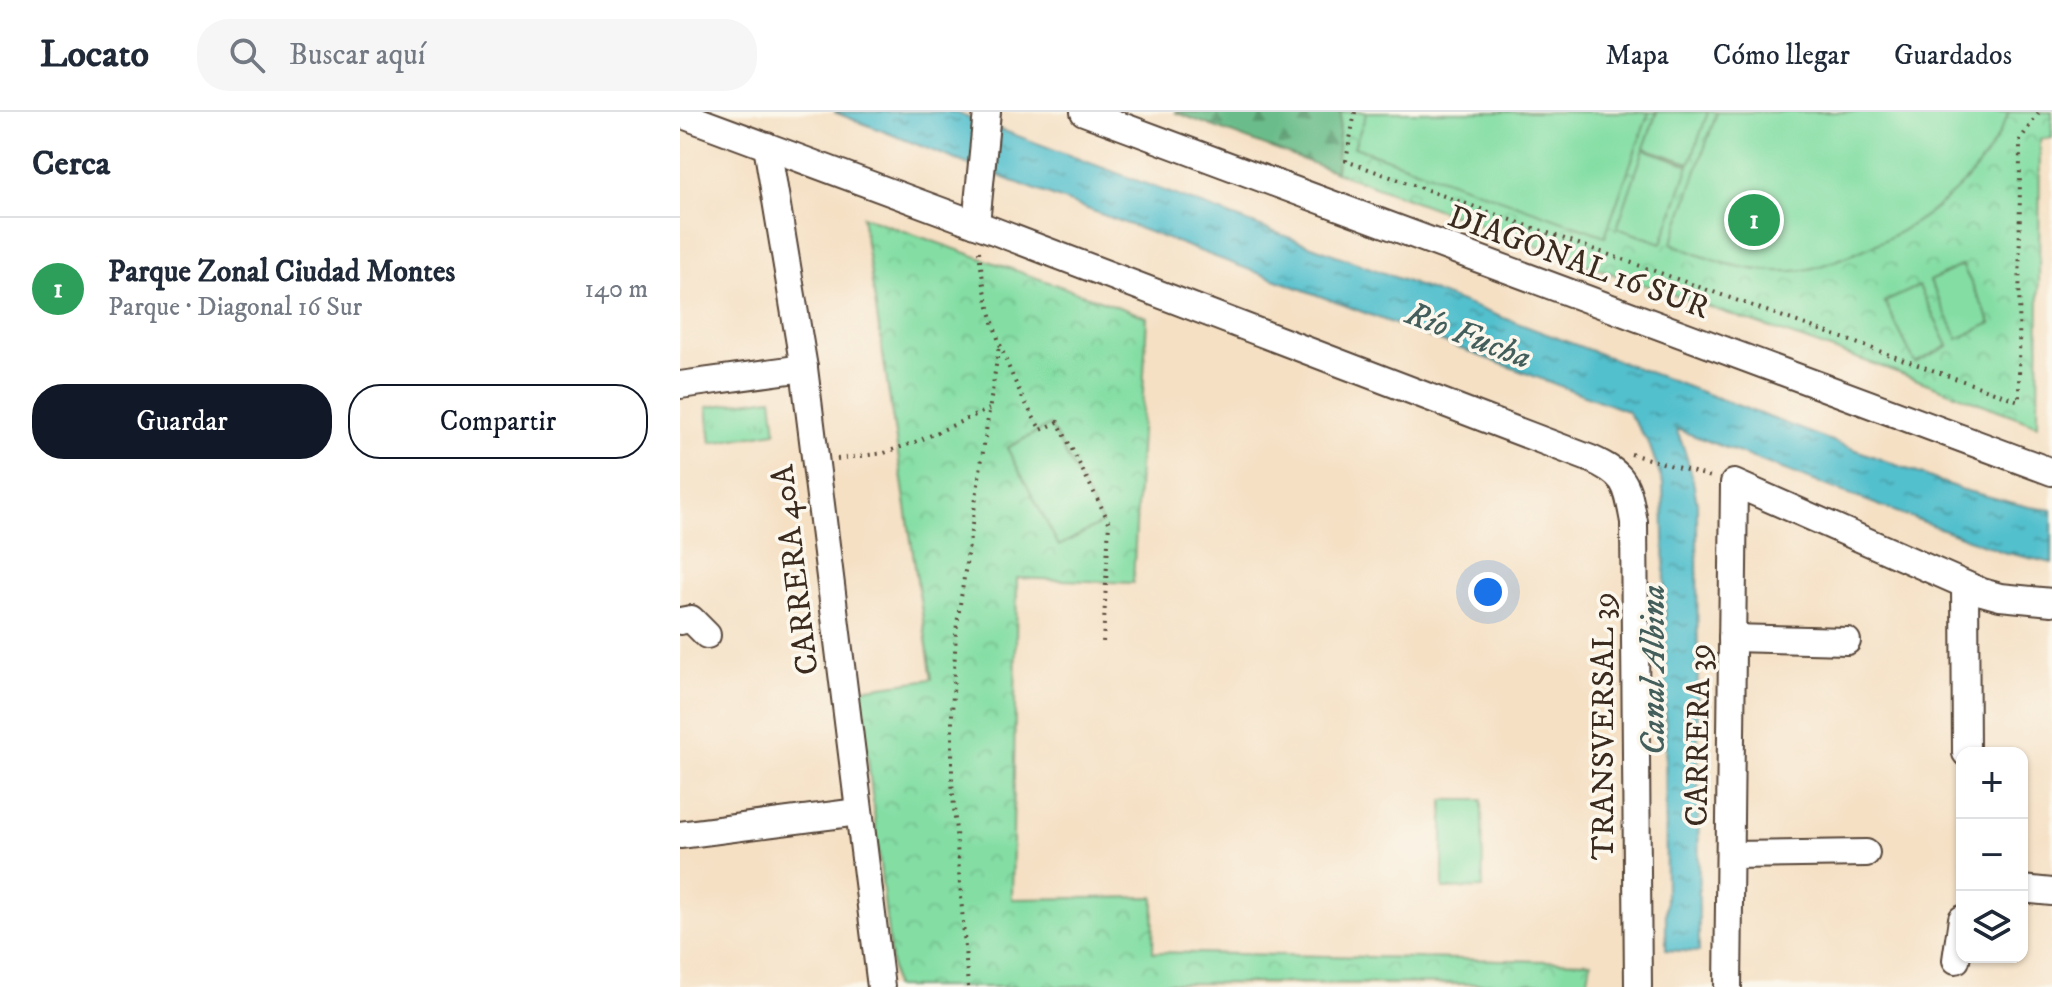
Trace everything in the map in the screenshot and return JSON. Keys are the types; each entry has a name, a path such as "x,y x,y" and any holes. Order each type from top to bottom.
{"street":[{"path":"976,224 987,112"},
{"name":"DIAGONAL 16 SUR","path":"1084,112 2052,472"},
{"path":"680,114 1591,459 1617,460"},
{"name":"CARRERA 40A","path":"767,146 804,368 881,987"},
{"path":"680,385 804,368"},
{"name":"TRANSVERSAL 39","path":"1617,460 1628,489 1634,522 1638,987"},
{"path":"1734,483 1965,585 2000,597 2052,602"},
{"name":"CARRERA 39","path":"1728,987 1734,483"},
{"path":"1965,585 1966,747"},
{"path":"680,621 691,619 707,635"},
{"path":"1732,638 1847,641"},
{"path":"680,835 858,812"},
{"path":"1730,855 1866,853"},
{"path":"2028,890 2052,892"}],"path":[{"path":"1355,112 1346,161 2019,401 2020,140 2039,112"},
{"path":"976,224 982,279 999,345 1022,399 1041,430 1058,422 1109,522 1103,643"},
{"path":"968,987 952,781 956,631 999,345"},
{"path":"815,462 884,453 989,409"},
{"path":"1617,460 1734,483"}],"green space":[{"path":"1174,112 1341,112 1336,172"},
{"path":"1341,112 2052,112 2052,138 2040,139 2038,425 1336,172"},
{"path":"1367,112 1649,112 1605,236 1354,147"},
{"path":"1657,112 1708,112 1690,163 1644,148"},
{"path":"1717,112 2009,112 1997,137 1965,181 1924,217 1900,232 1839,260 1809,269 1769,271 1736,266 1672,243"},
{"path":"1644,149 1689,165 1662,243 1617,228"},
{"path":"862,216 1147,317 1133,583 1017,578 1012,899 1154,897 1153,952 1591,962 1587,984 1140,983 1062,987 894,987 860,689 932,679"},
{"path":"1962,265 1991,323 1958,339 1930,281"},
{"path":"1919,286 1948,346 1915,363 1885,302"},
{"path":"772,398 776,432 711,443 707,407"},
{"path":"1050,425 1102,523 1059,546 1007,448"},
{"path":"1443,800 1482,800 1483,888 1443,889"}],"water":[{"name":"Río Fucha","path":"834,112 954,112 1963,490 2052,510 2052,563 2003,552 1676,429 1689,465 1697,503 1699,952 1666,950 1663,484 1649,444 1627,411"}],"place":[{"name":"Parque Zonal Ciudad Montes","path":"1754,220"}],"water label":[{"name":"Canal Albina","path":"1652,670"}]}
